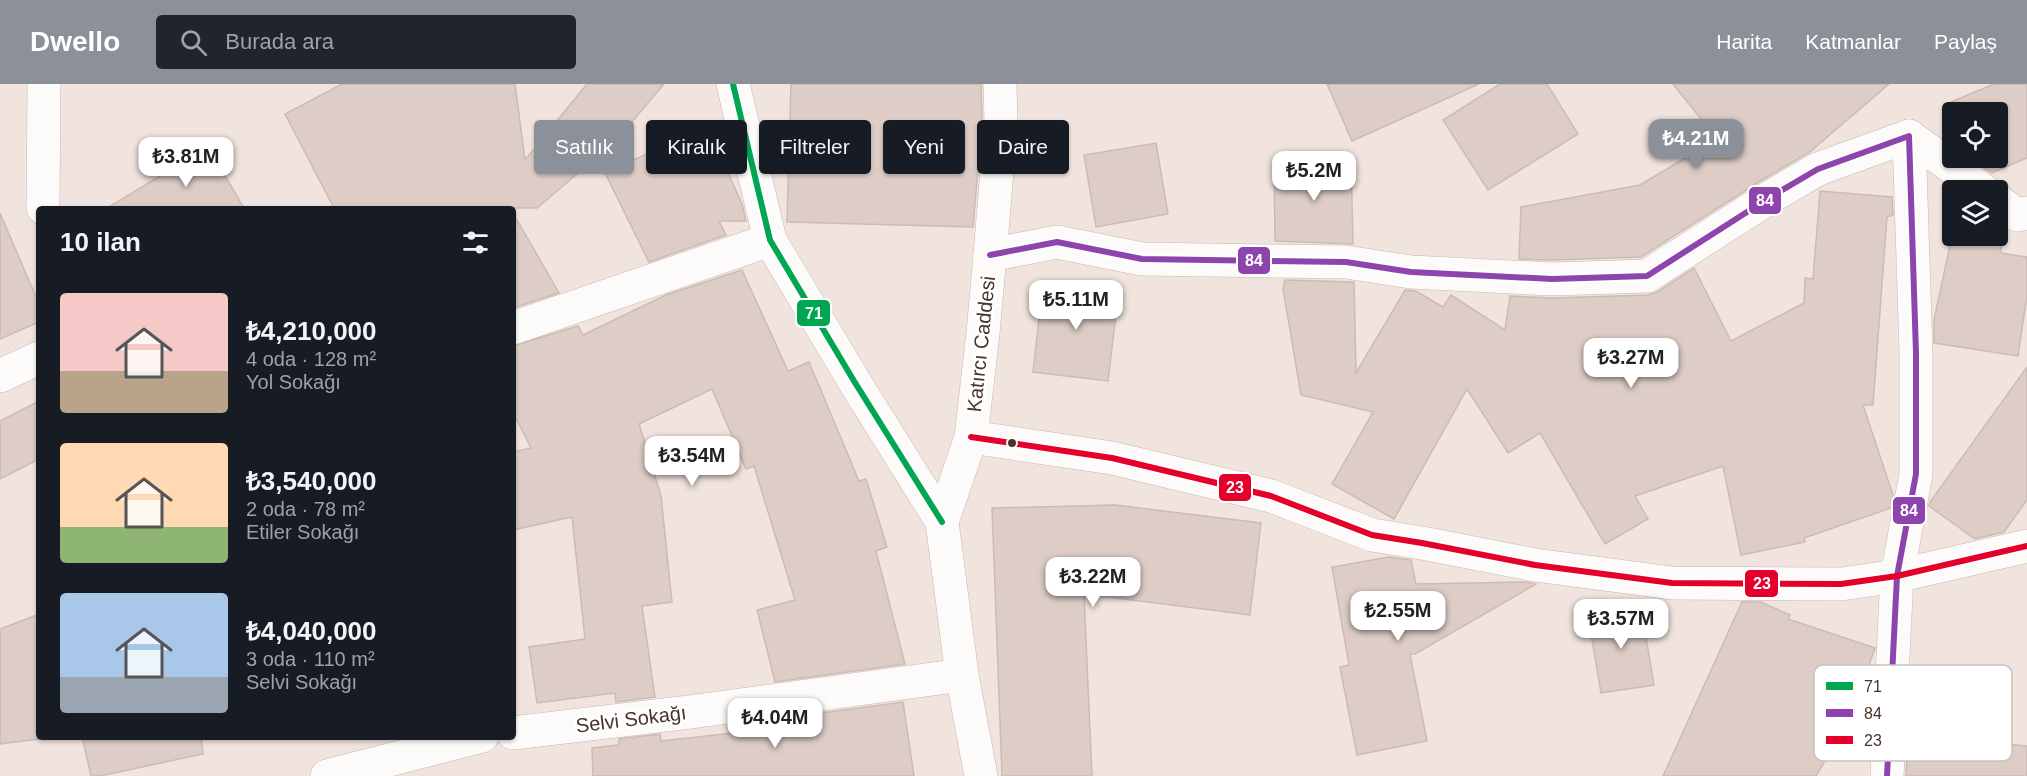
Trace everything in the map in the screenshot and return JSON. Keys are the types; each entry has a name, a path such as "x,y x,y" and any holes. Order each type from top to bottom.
{"street":[{"path":"44,84 44,206"},
{"path":"733,84 770,240 942,522"},
{"name":"Katırcı Caddesi","path":"981,776 962,675 942,522 971,437 983,333 1001,122 1000,84"},
{"path":"990,255 1057,242 1142,259 1346,262 1411,272 1552,279 1647,276 1818,169 1909,136"},
{"path":"1909,136 1969,180"},
{"path":"1893,665 1897,576 1916,474 1916,353 1909,136"},
{"path":"2008,208 2017,215 2027,213"},
{"path":"516,327 770,240"},
{"path":"0,376 36,359"},
{"path":"971,437 1112,458 1271,496 1372,535 1535,565 1672,584 1841,584 1897,576 2027,546"},
{"name":"Selvi Sokağı","path":"516,733 690,712 962,675"},
{"path":"327,776 466,740"},
{"path":"1887,776 1888,761"}],"building":[{"path":"342,84 515,84 525,160 534,149 534,174 577,174 537,208 333,206 285,114"},
{"path":"587,84 664,84 634,120 558,120"},
{"path":"791,84 981,84 982,120 977,120 978,174 973,227 787,222 788,174 871,174 871,120 790,120"},
{"path":"1327,84 1479,84 1352,141"},
{"path":"1500,84 1547,84 1578,134 1488,190 1443,120"},
{"path":"1673,84 1889,84 1810,152 1641,257 1519,259 1521,207 1640,185 1717,139"},
{"path":"1994,84 2027,84 2027,158 2008,166 2008,102 1951,102"},
{"path":"1156,143 1168,214 1096,227 1084,155"},
{"path":"208,147 243,206 110,206"},
{"path":"646,154 646,174 729,174 742,204 746,221 719,221 726,235 649,262 605,174 634,174 634,160"},
{"path":"1351,160 1353,244 1275,241 1274,162"},
{"path":"1985,168 2004,168 1992,173"},
{"path":"1820,191 1892,197 1893,215 1887,217 1873,405 1863,405 1893,495 1891,508 1804,538 1805,542 1741,555 1723,466 1635,496 1648,519 1605,544 1540,433 1508,453 1467,389 1394,519 1332,484 1373,412 1301,395 1283,289 1285,280 1354,282 1356,373 1405,290 1416,291 1443,307 1451,295 1505,330 1510,296 1553,298 1648,295 1657,292 1694,268 1731,341 1804,303 1805,278 1813,279"},
{"path":"0,213 36,297 36,323 0,339"},
{"path":"516,218 559,293 516,307"},
{"path":"1950,246 2001,246 2000,253 2027,257 2027,295 2018,356 1934,343 1934,320"},
{"path":"742,270 788,371 809,362 859,481 866,479 887,547 876,551 905,664 775,682 757,610 795,600 754,466 746,469 712,389 639,424 661,496 672,602 642,606 655,697 616,702 615,693 537,703 529,647 585,639 572,517 516,529 516,451 531,448 516,418 516,345 578,326 583,335 666,295"},
{"path":"1043,282 1119,290 1108,381 1033,372"},
{"path":"2027,367 2027,500 2004,532 1975,539 1929,506 1930,502"},
{"path":"36,403 36,461 0,479 0,421"},
{"path":"1115,505 1261,523 1250,615 1084,594 1092,776 1002,776 992,508"},
{"path":"1389,557 1411,560 1416,584 1525,582 1536,584 1415,654 1410,654 1427,741 1357,755 1340,667 1349,665 1332,567"},
{"path":"1742,602 1761,602 1790,615 1788,619 1875,648 1869,665 1814,665 1814,761 1825,761 1816,776 1663,776"},
{"path":"1641,607 1654,685 1601,693 1588,616"},
{"path":"36,615 36,739 0,744 0,629"},
{"path":"903,702 914,776 593,776 592,748 619,745 619,739 660,734 661,741 786,727 784,718"},
{"path":"83,740 201,740 203,754 91,776"},
{"path":"2012,745 2027,746 2027,776 1906,776 1907,761 2012,761"}],"transit line":[{"name":"71","path":"733,84 770,240 942,522"},
{"name":"84","path":"990,255 1057,242 1142,259 1346,262 1411,272 1552,279 1647,276 1818,169 1909,136 1916,353 1916,474 1897,576 1893,665"},
{"name":"23","path":"971,437 1112,458 1271,496 1372,535 1535,565 1672,583 1841,584 1897,576 2027,546"},
{"name":"84","path":"1887,776 1888,761"}]}
